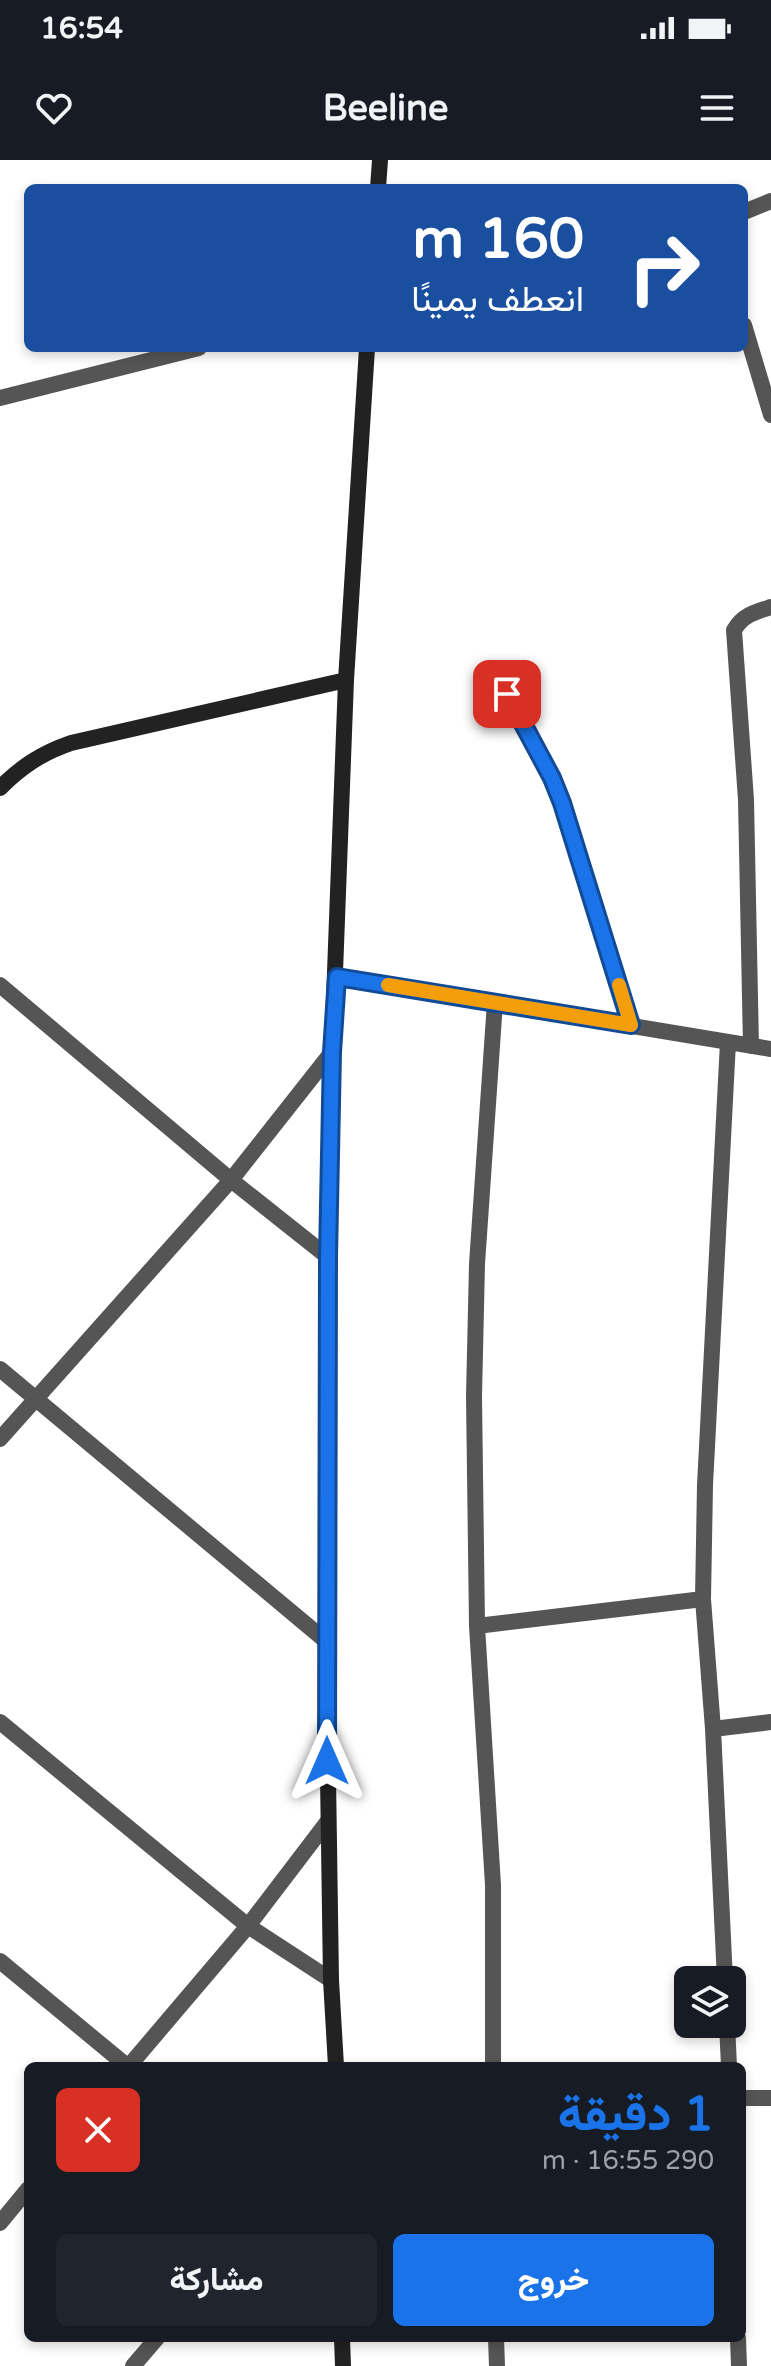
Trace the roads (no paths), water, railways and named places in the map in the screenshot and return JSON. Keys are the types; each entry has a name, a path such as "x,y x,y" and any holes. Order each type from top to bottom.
{"street":[{"path":"378,184 380,160"},
{"path":"748,210 771,201"},
{"path":"748,338 771,415"},
{"path":"0,398 183,352"},
{"path":"336,2062 331,1980 326,1641 328,1257 346,680 367,352"},
{"path":"751,1046 746,800 734,630 748,614 771,607"},
{"path":"0,788 43,752 71,743 346,680"},
{"path":"507,694 562,803 631,1025"},
{"path":"337,977 771,1049"},
{"path":"0,985 231,1180 328,1257"},
{"path":"493,2062 493,1885 477,1626 474,1322 495,1002"},
{"path":"724,1966 713,1729 703,1599 705,1485 728,1042"},
{"path":"0,1439 231,1180 332,1052"},
{"path":"0,1369 326,1641"},
{"path":"477,1626 703,1599"},
{"path":"0,1722 248,1926 331,1980"},
{"path":"713,1729 771,1722"},
{"path":"131,2062 248,1926 328,1821"},
{"path":"0,1961 123,2062"},
{"path":"728,2038 729,2062"},
{"path":"746,2098 771,2098"},
{"path":"0,2223 24,2194"},
{"path":"133,2366 154,2342"},
{"path":"342,2342 343,2366"},
{"path":"496,2342 497,2366"},
{"path":"738,2342 739,2366"}]}
